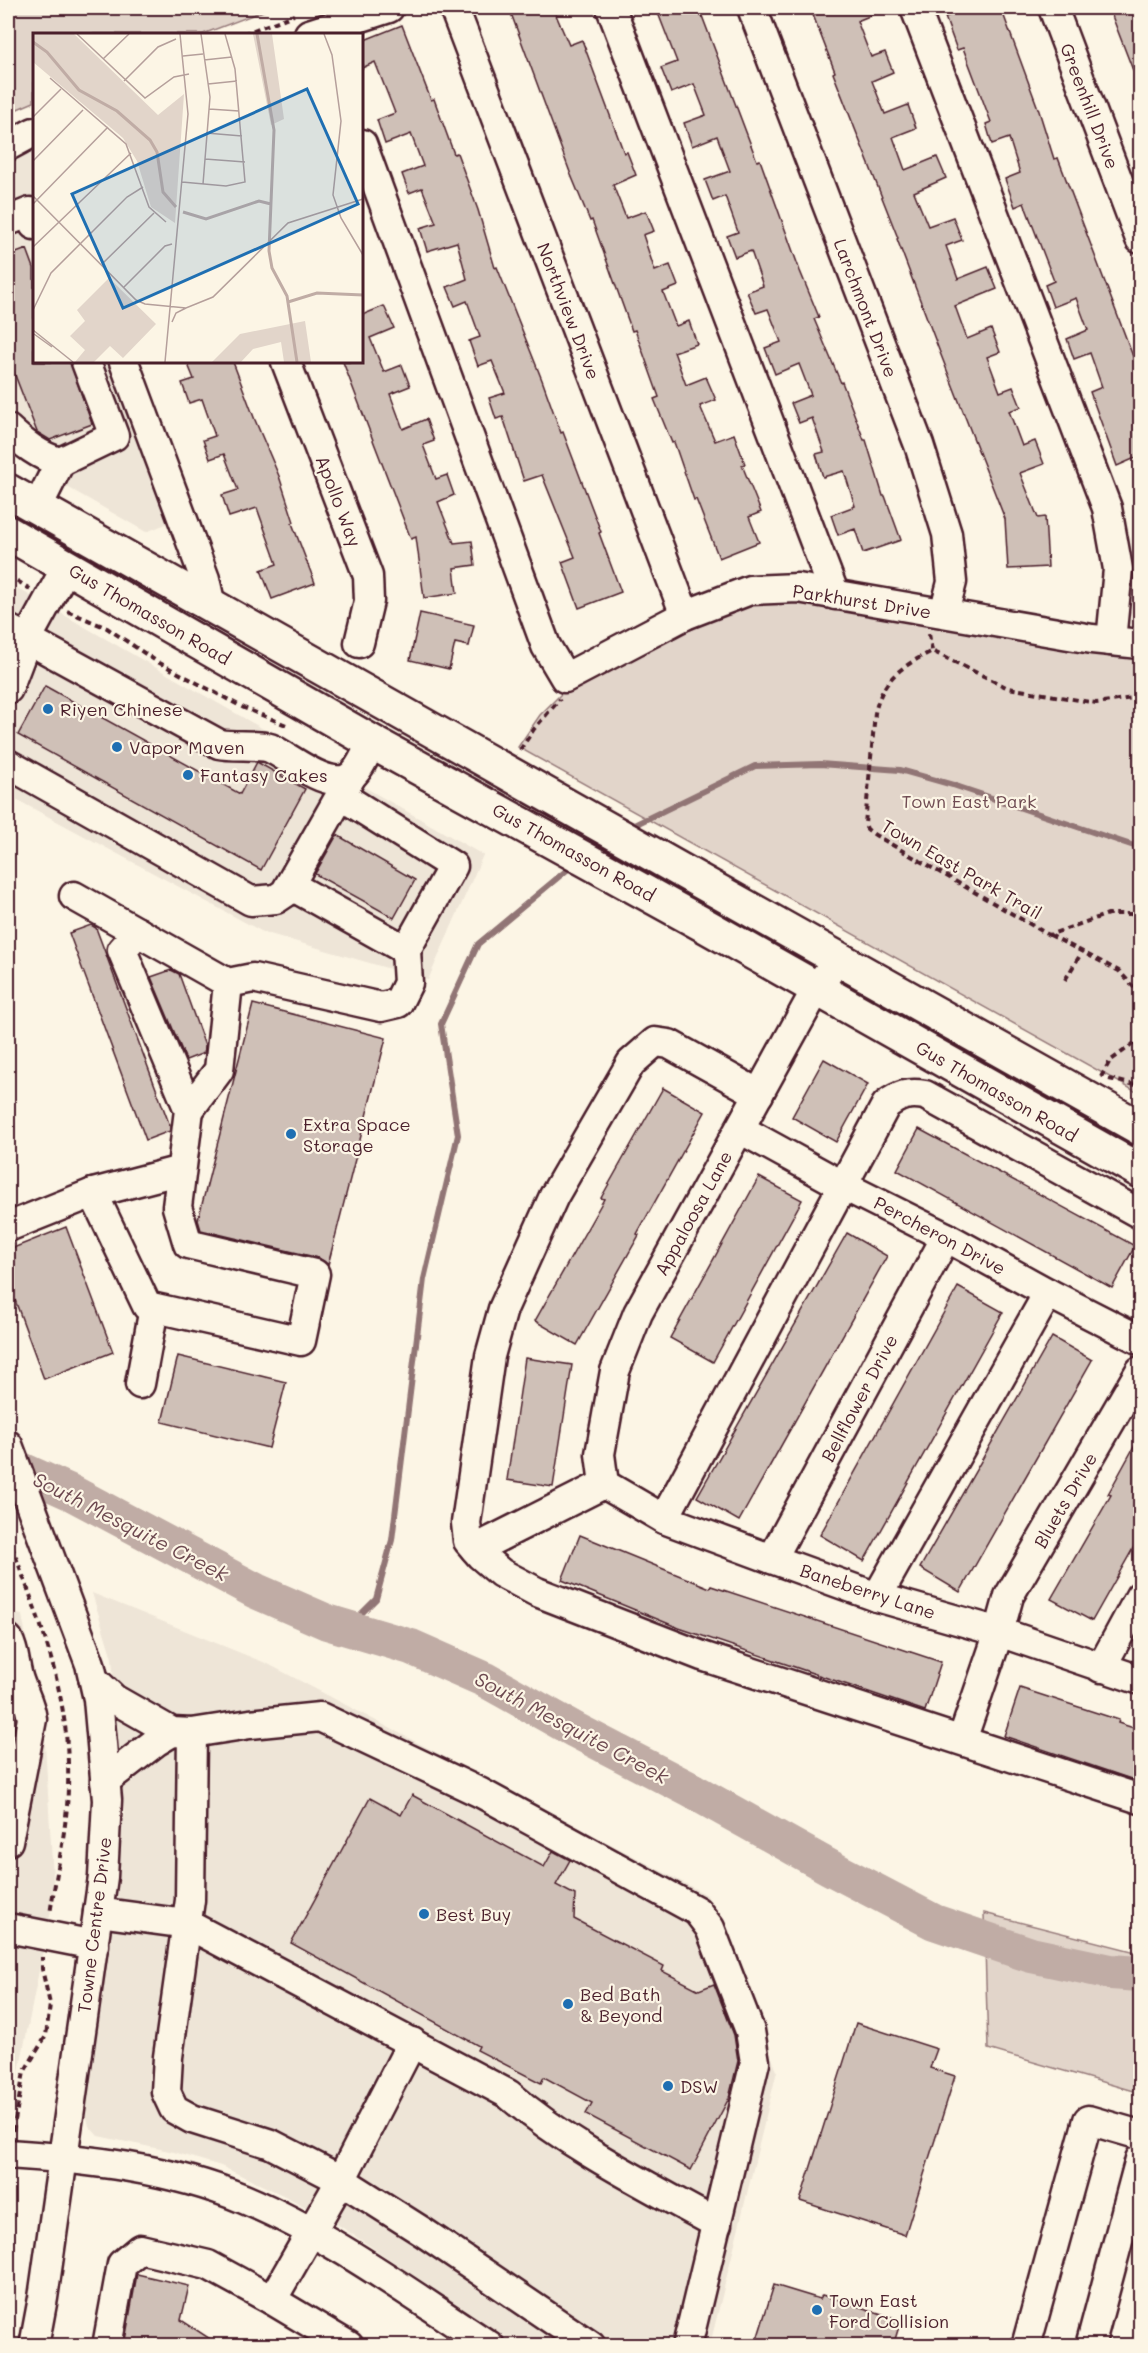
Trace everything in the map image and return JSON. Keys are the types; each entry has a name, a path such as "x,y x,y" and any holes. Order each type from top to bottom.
{"main road":[{"name":"Gus Thomasson Road","path":"8,491 560,804 693,876 837,960 1140,1128"},
{"name":"Gus Thomasson Road","path":"8,532 372,742 651,895 1140,1171"},
{"path":"193,639 211,606"}],"street":[{"path":"312,28 345,15 389,8"},
{"name":"Northview Drive","path":"454,8 685,615"},
{"path":"611,8 835,595"},
{"name":"Larchmont Drive","path":"752,8 914,434 947,534 952,582 944,613"},
{"path":"915,8 1107,508 1118,569 1111,641"},
{"name":"Greenhill Drive","path":"1053,8 1140,239"},
{"path":"8,146 33,133"},
{"path":"363,147 546,646 567,686"},
{"path":"8,221 30,212 33,222"},
{"path":"37,508 60,462 114,436 86,363"},
{"path":"124,363 205,579 211,606"},
{"name":"Apollo Way","path":"286,363 368,576 369,602 359,643"},
{"path":"8,429 30,448 48,459 60,462"},
{"path":"8,689 17,634 47,600 67,566"},
{"name":"Parkhurst Drive","path":"567,686 685,615 750,590 798,588 1140,644"},
{"path":"17,634 219,744 232,747 267,747 327,780 339,781 453,866 406,950 408,983 398,1003 381,1007 253,978 228,983 74,896"},
{"path":"8,764 251,901 281,897 372,742"},
{"path":"290,885 406,950"},
{"path":"93,1193 147,1306 302,1341 315,1274 188,1244 177,1208 189,1110 122,950 138,932"},
{"name":"Appaloosa Lane","path":"604,1484 600,1455 615,1371 638,1313 817,988 837,960"},
{"path":"189,1110 219,1070 228,983"},
{"path":"759,1094 669,1044 655,1042 631,1063 554,1196 503,1309 490,1356 466,1523 468,1541 501,1573 537,1592 702,1656 1140,1799"},
{"path":"664,1519 842,1185 886,1105 895,1098 911,1092 925,1095 1140,1214"},
{"name":"Percheron Drive","path":"740,1129 1048,1293 1139,1336"},
{"path":"8,1227 93,1193 182,1170"},
{"name":"Bellflower Drive","path":"772,1559 946,1237"},
{"path":"877,1596 1048,1293"},
{"path":"140,1384 154,1308"},
{"name":"Bluets Drive","path":"962,1740 1009,1596 1140,1371"},
{"name":"Towne Centre Drive","path":"8,1445 92,1672 99,1699 106,1800 103,1877 43,2298 34,2346"},
{"path":"475,1550 604,1484"},
{"name":"Baneberry Lane","path":"604,1484 664,1519 772,1559 877,1596 999,1632 1140,1680"},
{"path":"1101,1668 1140,1596"},
{"path":"8,1639 14,1651 18,1676 31,1710 32,1719 8,1841"},
{"path":"92,1672 114,1699 182,1732"},
{"path":"105,1781 156,1741 182,1732 320,1718 481,1793 697,1911 710,1928 750,2031 755,2062 687,2346"},
{"path":"182,1732 190,1900 168,2057 166,2092 174,2109 192,2119 271,2144 341,2180 431,2237 591,2346"},
{"path":"98,1912 187,1924 508,2094 589,2153 717,2224"},
{"path":"20,1929 94,1945"},
{"path":"272,2300 341,2180 412,2042"},
{"path":"1026,2346 1088,2120 1140,2135"},
{"path":"10,2142 63,2158 167,2174 243,2199 312,2233 490,2346"},
{"path":"1090,2346 1140,2159"},
{"path":"107,2346 122,2264 140,2249 208,2265 349,2346"}],"path":[{"path":"254,33 312,28"},
{"path":"8,575 74,615 107,628 156,661 244,708 298,730"},
{"name":"Town East Park Trail","path":"1140,698 1096,703 1008,688 932,651 898,670 884,686 877,704 865,824 871,832 1049,935 1108,914 1140,914"},
{"path":"517,756 534,729 560,700 567,686"},
{"path":"1049,935 1119,972 1140,994"},
{"path":"1065,980 1082,952"},
{"path":"1101,1077 1110,1060 1140,1039"},
{"path":"8,1536 56,1672 68,1767 65,1818 20,1929 42,1969 50,2004 46,2036 24,2072 10,2142"}],"shaded area":[{"path":"32,145 33,363 112,363 171,522 146,532 8,453 8,155"},
{"path":"8,583 483,855 428,980 263,932 8,795"},
{"path":"92,1593 268,1664 707,1895 777,2071 710,2345 518,2345 340,2226 287,2197 221,2166 174,2152 98,2136 89,2126 86,2114 124,1813 112,1658"},
{"path":"8,1612 22,1615 45,1743 54,1895 8,2127"}],"green space":[{"path":"8,8 271,8 206,33 33,33 33,102 8,113"},
{"name":"Town East Park","path":"795,600 1140,656 1140,1094 518,747 540,715 565,690 626,654 745,606 766,601"},
{"path":"984,1913 1140,1953 1140,2093 988,2049"}],"building":[{"path":"509,8 553,8 569,45 582,40 624,153 627,152 636,175 613,185 626,218 646,211 654,231 643,235 655,271 670,265 678,286 663,292 676,326 689,321 697,344 674,352 686,385 706,377 716,400 700,406 715,441 734,434 745,464 742,465 761,512 749,517 759,542 719,558 696,499 694,500 674,442 672,443 654,399 659,397 635,330 632,331 592,220 590,221 571,175"},
{"path":"672,8 699,8 757,161 760,160 819,317 814,319 842,382 864,440 866,440 883,496 885,496 901,540 863,553 855,529 838,535 831,515 855,506 844,471 823,477 816,454 824,452 812,418 799,423 791,403 811,395 799,364 775,374 765,348 781,342 768,309 756,313 747,292 763,286 751,251 735,257 727,236 738,232 725,196 713,201 705,180 730,171 717,136 692,146 684,123 706,115 694,84 671,93 661,68 677,62 658,13"},
{"path":"832,8 889,8 857,21 871,57 885,52 893,72 872,81 885,114 908,105 916,128 893,137 905,170 937,157 946,178 914,192 928,226 953,217 962,240 946,246 958,279 988,267 997,289 955,306 967,339 991,329 1000,352 987,357 1000,392 1013,387 1021,407 1009,411 1022,446 1035,441 1044,464 1020,473 1038,518 1045,517 1048,567 1008,569 1005,519 833,73 835,72 813,15"},
{"path":"968,8 1001,8 1054,159 1058,158 1140,375 1140,456 1117,466 1090,392 1102,387 1090,353 1074,359 1067,339 1088,330 1076,298 1053,307 1045,285 1054,281 1024,203 1015,207 1005,179 1020,173 1009,138 992,144 986,124 991,122 963,48 957,50 945,17"},
{"path":"1109,8 1140,8 1140,86 1139,86"},
{"path":"402,25 431,100 434,99 454,154 457,153 478,210 495,268 497,267 561,433 563,432 621,592 579,608 562,562 575,557 542,475 524,481 503,417 496,419 489,398 505,393 492,361 478,366 469,341 480,337 467,301 455,306 447,287 467,279 457,242 427,251 420,228 436,223 422,188 409,193 402,174 423,166 411,134 385,144 377,120 395,113 375,62 363,68 363,41"},
{"path":"27,249 33,265 33,363 70,363 92,424 50,440 37,432 8,357 8,256"},
{"path":"384,306 394,328 370,338 384,372 402,365 410,386 390,394 403,429 426,419 434,441 423,445 436,479 447,475 454,495 438,502 454,543 472,541 475,565 454,568 457,593 424,598 416,537 411,539 343,363 363,363 363,315"},
{"path":"187,363 233,363 279,476 294,522 292,523 315,583 272,599 261,570 277,564 257,508 229,517 222,495 238,490 224,454 210,459 203,440 215,436 202,399 189,403 182,383 194,379"},
{"path":"420,613 474,625 469,646 455,643 449,669 410,660"},
{"path":"45,686 240,794 257,762 305,789 261,870 18,735"},
{"path":"337,835 415,880 394,918 315,874"},
{"path":"91,925 96,928 170,1126 170,1131 146,1140 69,933"},
{"path":"171,970 179,974 205,1046 204,1053 186,1060 151,977"},
{"name":"Extra Space Storage","path":"253,1004 386,1038 328,1265 319,1258 201,1230 198,1220"},
{"path":"824,1059 868,1084 836,1142 792,1117"},
{"path":"663,1088 705,1112 577,1345 535,1321"},
{"path":"919,1129 1135,1246 1112,1288 897,1170"},
{"path":"759,1177 802,1200 713,1362 670,1338"},
{"path":"66,1227 113,1352 44,1379 8,1281 8,1250"},
{"path":"847,1233 887,1256 739,1521 697,1497"},
{"path":"958,1287 1003,1312 864,1561 820,1535"},
{"path":"1052,1337 1092,1360 960,1592 920,1568"},
{"path":"178,1356 286,1382 269,1448 162,1422"},
{"path":"525,1358 572,1365 553,1487 507,1480"},
{"path":"1140,1436 1140,1536 1092,1621 1051,1599 1111,1495 1108,1494"},
{"path":"580,1535 710,1588 711,1586 941,1662 925,1711 679,1628 562,1580"},
{"path":"1020,1688 1119,1720 1118,1723 1140,1730 1140,1782 1004,1736"},
{"path":"412,1795 544,1867 553,1851 570,1860 556,1885 575,1895 574,1919 664,1966 662,1971 699,1990 714,1984 734,2035 738,2061 729,2098 691,2170 586,2114 592,2103 544,2077 541,2083 477,2050 479,2046 291,1943 370,1798 401,1815"},
{"path":"856,2023 937,2049 930,2068 955,2076 905,2235 800,2201"},
{"path":"137,2274 189,2286 181,2320 221,2346 124,2346"},
{"name":"Town East Ford Collision","path":"774,2285 820,2299 822,2295 901,2320 893,2346 755,2346"}],"waterway":[{"path":"628,828 755,766 820,764 900,770 953,785 1140,848"},
{"path":"327,1622 357,1618 376,1599 392,1540 424,1279 458,1135 441,1024 478,944 573,865"},
{"name":"South Mesquite Creek","path":"8,1464 70,1492 256,1591 327,1622 411,1647 486,1680 934,1922 1031,1955 1111,1972 1140,1974"}],"place":[{"name":"Riyen Chinese","path":"48,709"},
{"name":"Vapor Maven","path":"117,747"},
{"name":"Fantasy Cakes","path":"188,775"},
{"name":"Extra Space Storage","path":"291,1134"},
{"name":"Best Buy","path":"424,1914"},
{"name":"Bed Bath & Beyond","path":"568,2004"},
{"name":"DSW","path":"668,2086"},
{"name":"Town East Ford Collision","path":"817,2310"}]}
